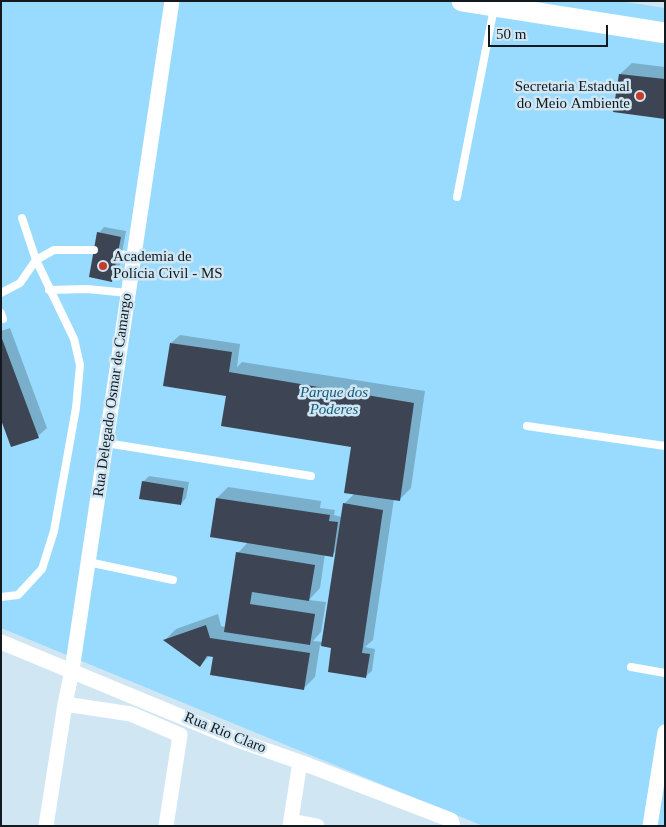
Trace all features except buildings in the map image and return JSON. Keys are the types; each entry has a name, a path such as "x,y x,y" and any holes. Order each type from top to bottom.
{"main road":[{"path":"462,1 665,33"}],"street":[{"name":"Rua Delegado Osmar de Camargo","path":"46,826 72,670 172,1"},
{"name":"Rua Rio Claro","path":"1,642 240,741 300,762 452,823"},
{"path":"65,704 131,714 180,735 166,826"},
{"path":"650,826 665,732"},
{"path":"300,762 291,823 316,826"}],"lane":[{"path":"457,197 495,6"},
{"path":"1,597 18,595 42,569 54,531 76,408 80,365 74,339 36,260 22,218"},
{"path":"1,293 20,282 36,260 54,250 94,250"},
{"path":"117,254 134,256"},
{"path":"49,290 86,289 128,293"},
{"path":"527,426 665,446"},
{"path":"106,443 311,476"},
{"path":"88,562 173,580"},
{"path":"631,668 665,673"}],"green space":[{"name":"Parque dos Poderes","path":"1,1 462,1 665,33 665,826 483,826 1,628"},
{"path":"487,1 619,1 665,8 665,30"}],"place":[{"name":"Secretaria Estadual do Meio Ambiente","path":"640,96"},
{"name":"Academia de Polícia Civil - MS","path":"103,266"}]}
